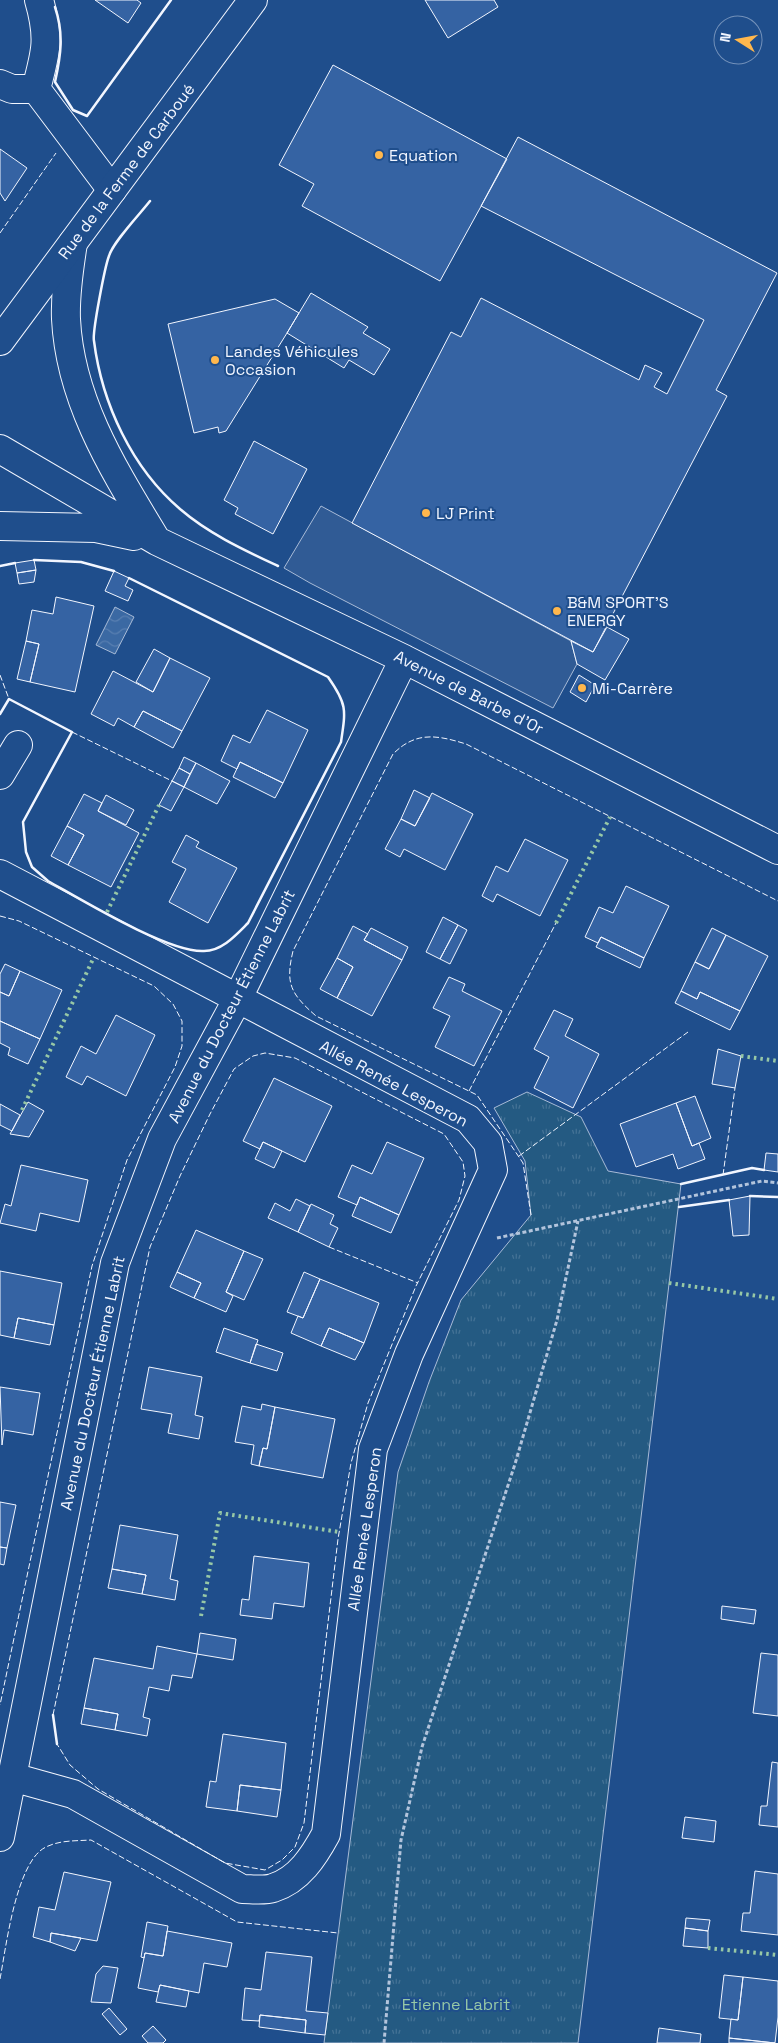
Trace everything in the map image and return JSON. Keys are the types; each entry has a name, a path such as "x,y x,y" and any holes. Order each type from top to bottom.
{"street":[{"path":"36,89 47,49 46,26 39,0"},
{"name":"Rue de la Ferme de Carboué","path":"0,341 253,0"},
{"path":"0,84 12,89 36,89"},
{"path":"36,89 112,190"},
{"path":"72,243 66,319 71,360 82,399 110,464 157,541"},
{"name":"Avenue de Barbe d'Or","path":"0,449 157,541 404,658 778,850"},
{"name":"Avenue de Barbe d'Or","path":"0,512 41,526"},
{"name":"Avenue de Barbe d'Or","path":"0,526 96,528 157,541"},
{"name":"Avenue du Docteur Étienne Labrit","path":"0,1837 114,1263 162,1139 237,1000 404,658"},
{"path":"0,775 18,745"},
{"name":"Allée Renée Lesperon","path":"0,874 237,1000 468,1119 488,1143 493,1170 470,1224 409,1354 373,1449 326,1834 312,1860 292,1878 272,1889 242,1889 73,1794 12,1777"}],"path":[{"path":"470,1224 499,1239 762,1181 778,1183"},
{"path":"384,2043 401,1840 422,1746 515,1464 558,1320 578,1221"}],"green space":[{"name":"Etienne Labrit","path":"527,1092 581,1117 608,1171 681,1184 578,2043 324,2043 398,1472 429,1382 461,1300 531,1215 525,1161 494,1108"}],"shaded area":[{"path":"321,506 571,641 577,664 553,708 284,568"}],"water":[{"path":"115,607 134,617 115,654 96,645"}],"building":[{"path":"95,0 137,0 141,3 128,23"},
{"path":"425,0 494,0 498,7 448,38"},
{"path":"333,65 507,159 440,281 302,206 314,184 279,165"},
{"path":"518,137 777,273 716,390 727,396 593,652 352,523 451,332 461,337 481,298 639,380 645,365 662,373 654,387 667,394 704,320 481,206"},
{"path":"0,149 27,168 5,201 0,193"},
{"path":"311,293 368,327 363,333 390,349 374,375 349,360 344,368 287,333"},
{"path":"275,299 299,313 287,333 226,431 219,433 218,427 194,433 168,324"},
{"path":"254,441 307,469 273,534 235,514 238,508 224,500"},
{"path":"34,560 36,570 17,573 15,563"},
{"path":"36,570 34,582 19,584 17,573"},
{"path":"114,571 129,578 125,586 133,590 128,601 105,591"},
{"path":"56,597 94,606 75,692 30,682 39,644 26,641 32,610 53,614"},
{"path":"607,627 629,639 605,680 577,664 571,641 593,652"},
{"path":"26,641 39,644 30,682 17,679"},
{"path":"154,649 170,658 153,692 136,682"},
{"path":"170,658 210,678 182,731 143,711 134,727 118,718 114,726 91,714 113,671 153,692"},
{"name":"Mi-Carrère","path":"579,675 595,685 586,702 570,692"},
{"path":"267,710 308,730 283,783 240,762 237,769 221,761 233,735 250,743"},
{"path":"143,711 182,731 173,748 134,727"},
{"path":"184,757 196,763 190,774 179,768"},
{"path":"240,762 283,783 275,798 233,777"},
{"path":"196,763 230,781 217,804 184,787"},
{"path":"179,768 190,774 184,787 172,781"},
{"path":"172,781 184,787 171,811 159,805"},
{"path":"414,790 430,798 415,826 401,819"},
{"path":"432,793 473,814 445,870 404,849 400,857 385,849 401,819 415,826"},
{"path":"84,794 102,803 98,811 139,833 111,887 68,865 84,835 67,826"},
{"path":"106,795 134,810 126,825 98,811"},
{"path":"67,826 84,835 68,865 51,856"},
{"path":"186,835 199,842 196,847 237,868 208,923 169,902 186,869 172,862"},
{"path":"525,839 568,860 540,916 497,894 493,902 482,896 496,866 508,872"},
{"path":"626,886 669,906 644,958 601,937 598,943 585,937 599,907 613,913"},
{"path":"443,917 458,925 440,959 426,952"},
{"path":"458,925 467,930 450,964 440,959"},
{"path":"353,926 368,934 364,940 402,960 372,1016 337,998 353,967 337,958"},
{"path":"371,928 408,947 402,960 364,940"},
{"path":"712,928 726,935 709,969 695,962"},
{"path":"726,935 768,956 740,1011 700,992 697,999 681,991 695,962 709,969"},
{"path":"601,937 644,958 640,968 596,947"},
{"path":"337,958 353,967 337,998 320,989"},
{"path":"5,964 20,971 9,996 0,992 0,974"},
{"path":"20,971 62,990 40,1039 0,1021 0,992 9,996"},
{"path":"449,977 465,984 462,991 502,1011 474,1066 435,1047 450,1016 433,1008"},
{"path":"681,991 697,999 700,992 740,1011 730,1030 675,1003"},
{"path":"554,1010 573,1019 565,1036 599,1054 573,1108 534,1088 549,1057 534,1049"},
{"path":"116,1015 155,1035 126,1096 87,1076 82,1085 66,1077 81,1046 96,1054"},
{"path":"0,1021 40,1039 28,1064 8,1055 10,1048 0,1043"},
{"path":"718,1049 741,1056 735,1088 712,1084"},
{"path":"274,1078 332,1106 305,1162 263,1142 260,1149 243,1141"},
{"path":"695,1096 711,1138 692,1146 676,1103"},
{"path":"28,1102 44,1111 29,1137 10,1134"},
{"path":"676,1103 692,1146 699,1143 705,1159 678,1169 673,1154 636,1167 620,1124"},
{"path":"0,1104 20,1115 12,1131 0,1125"},
{"path":"263,1142 282,1151 274,1168 255,1159"},
{"path":"387,1142 424,1158 399,1215 360,1197 357,1205 338,1197 352,1165 372,1174"},
{"path":"766,1153 778,1154 778,1172 764,1170"},
{"path":"21,1165 88,1180 79,1222 40,1213 36,1231 0,1223 5,1204 11,1206"},
{"path":"750,1196 749,1235 733,1236 729,1200"},
{"path":"360,1197 399,1215 391,1233 352,1216"},
{"path":"296,1199 310,1206 298,1232 268,1218 275,1203 290,1211"},
{"path":"311,1204 334,1215 330,1224 338,1228 329,1247 298,1232"},
{"path":"196,1230 244,1251 226,1292 233,1296 226,1312 194,1298 201,1283 177,1272"},
{"path":"244,1251 263,1259 244,1300 226,1292"},
{"path":"0,1271 62,1283 54,1325 18,1318 14,1338 0,1335"},
{"path":"177,1272 201,1283 194,1298 170,1287"},
{"path":"304,1272 320,1279 303,1318 287,1312"},
{"path":"320,1279 379,1303 364,1343 329,1328 321,1346 291,1333 298,1316 303,1318"},
{"path":"18,1318 54,1325 50,1345 14,1338"},
{"path":"224,1328 258,1340 250,1363 216,1352"},
{"path":"329,1328 364,1343 355,1360 321,1346"},
{"path":"256,1344 283,1353 277,1371 250,1363"},
{"path":"149,1367 202,1377 195,1415 203,1417 199,1439 168,1433 172,1414 141,1409"},
{"path":"0,1387 40,1393 33,1435 4,1430 2,1445"},
{"path":"262,1404 275,1407 267,1449 263,1448 259,1466 251,1464 254,1445 235,1442 242,1406 261,1410"},
{"path":"275,1407 335,1419 323,1478 259,1466 263,1448 267,1449"},
{"path":"0,1502 16,1505 7,1548 0,1547"},
{"path":"120,1525 178,1535 170,1579 178,1581 175,1600 142,1594 146,1575 112,1569"},
{"path":"0,1547 7,1548 4,1565 0,1564"},
{"path":"254,1556 309,1563 304,1607 274,1603 272,1619 240,1615 242,1599 249,1600"},
{"path":"112,1569 146,1575 142,1594 108,1588"},
{"path":"722,1606 756,1610 754,1624 721,1619"},
{"path":"200,1633 236,1639 233,1660 197,1654"},
{"path":"157,1646 197,1654 192,1678 172,1675 169,1691 149,1687 143,1717 150,1719 147,1736 115,1730 118,1714 84,1708 94,1658 153,1669"},
{"path":"761,1653 778,1655 778,1716 753,1713"},
{"path":"84,1708 118,1714 115,1730 81,1724"},
{"path":"223,1734 286,1743 281,1790 240,1785 237,1811 206,1807 210,1781 216,1782"},
{"path":"772,1762 778,1763 778,1827 759,1825 761,1806 767,1806"},
{"path":"240,1785 281,1790 277,1817 237,1811"},
{"path":"685,1817 716,1821 714,1842 682,1838"},
{"path":"755,1871 778,1874 778,1935 741,1931 743,1913 750,1913"},
{"path":"64,1872 111,1882 97,1941 51,1933 50,1942 33,1937 39,1907 55,1910"},
{"path":"686,1918 710,1920 708,1931 685,1928"},
{"path":"147,1922 168,1926 163,1956 145,1953 144,1958 141,1957"},
{"path":"685,1928 708,1931 708,1948 683,1946"},
{"path":"167,1931 232,1943 227,1967 204,1963 199,1993 160,1985 158,1992 138,1988 145,1953 163,1956"},
{"path":"51,1933 81,1938 75,1951 50,1942"},
{"path":"266,1952 312,1957 306,2011 328,2013 325,2035 305,2033 306,2020 260,2015 259,2021 242,2020 245,1988 261,1990"},
{"path":"103,1966 118,1968 111,2003 91,2002 96,1974"},
{"path":"724,1975 743,1977 738,2020 719,2018"},
{"path":"743,1977 778,1981 778,2017 775,2043 729,2038 731,2019 738,2020"},
{"path":"160,1985 189,1991 186,2007 156,2002"},
{"path":"109,2008 127,2029 120,2035 102,2014"},
{"path":"260,2015 306,2020 305,2033 259,2027"},
{"path":"153,2026 166,2040 163,2043 148,2043 142,2036"},
{"path":"659,2028 701,2034 700,2043 657,2043"},
{"path":"729,2038 775,2043 729,2043"}],"hedge":[{"path":"107,912 159,805"},
{"path":"556,923 610,817"},
{"path":"22,1110 94,957"},
{"path":"741,1056 778,1061"},
{"path":"669,1283 778,1299"},
{"path":"201,1616 220,1513 339,1532"},
{"path":"708,1948 778,1955"}],"fence":[{"path":"0,233 56,153"},
{"path":"0,675 9,699"},
{"path":"72,732 172,781"},
{"path":"531,1215 523,1163 477,1095 316,1016 301,1001 292,988 290,972 293,951 393,754 410,741 419,738 436,737 466,744 778,901"},
{"path":"0,916 19,921 154,986 173,1004 182,1021 182,1046 175,1067 127,1160 92,1266 0,1705"},
{"path":"469,1091 556,923"},
{"path":"519,1156 688,1032"},
{"path":"53,1715 150,1247 180,1176 234,1069 253,1056 265,1053 295,1058 444,1134 463,1162 465,1176 459,1200 416,1286 368,1403 351,1463 338,1539 304,1823 295,1847 282,1860 265,1870 225,1863 98,1789 70,1765 57,1744"},
{"path":"723,1175 735,1088"},
{"path":"329,1247 418,1283"},
{"path":"0,1979 9,1927 27,1869 36,1855 46,1847 62,1842 91,1840 237,1922 338,1933"}],"wall":[{"path":"55,7 61,35 59,63 55,82 73,110 87,116 171,0"},
{"path":"150,201 112,250 107,262 99,299 94,341 98,365 112,411 122,433 147,474 180,509 215,534 278,566"},
{"path":"34,560 81,562 114,571"},
{"path":"0,566 15,563"},
{"path":"0,714 9,699 72,732 23,822 26,852 32,867 48,881 148,935 189,949 204,951 217,948 248,923 341,742 344,722 342,701 328,677 129,578"},
{"path":"681,1184 752,1168 764,1170"},
{"path":"750,1196 778,1197"},
{"path":"679,1207 729,1200"},
{"path":"53,1715 57,1744"}],"place":[{"name":"Equation","path":"379,155"},
{"name":"Landes Véhicules Occasion","path":"215,360"},
{"name":"LJ Print","path":"426,513"},
{"name":"B&M SPORT'S ENERGY","path":"557,611"},
{"name":"Mi-Carrère","path":"582,688"}]}
